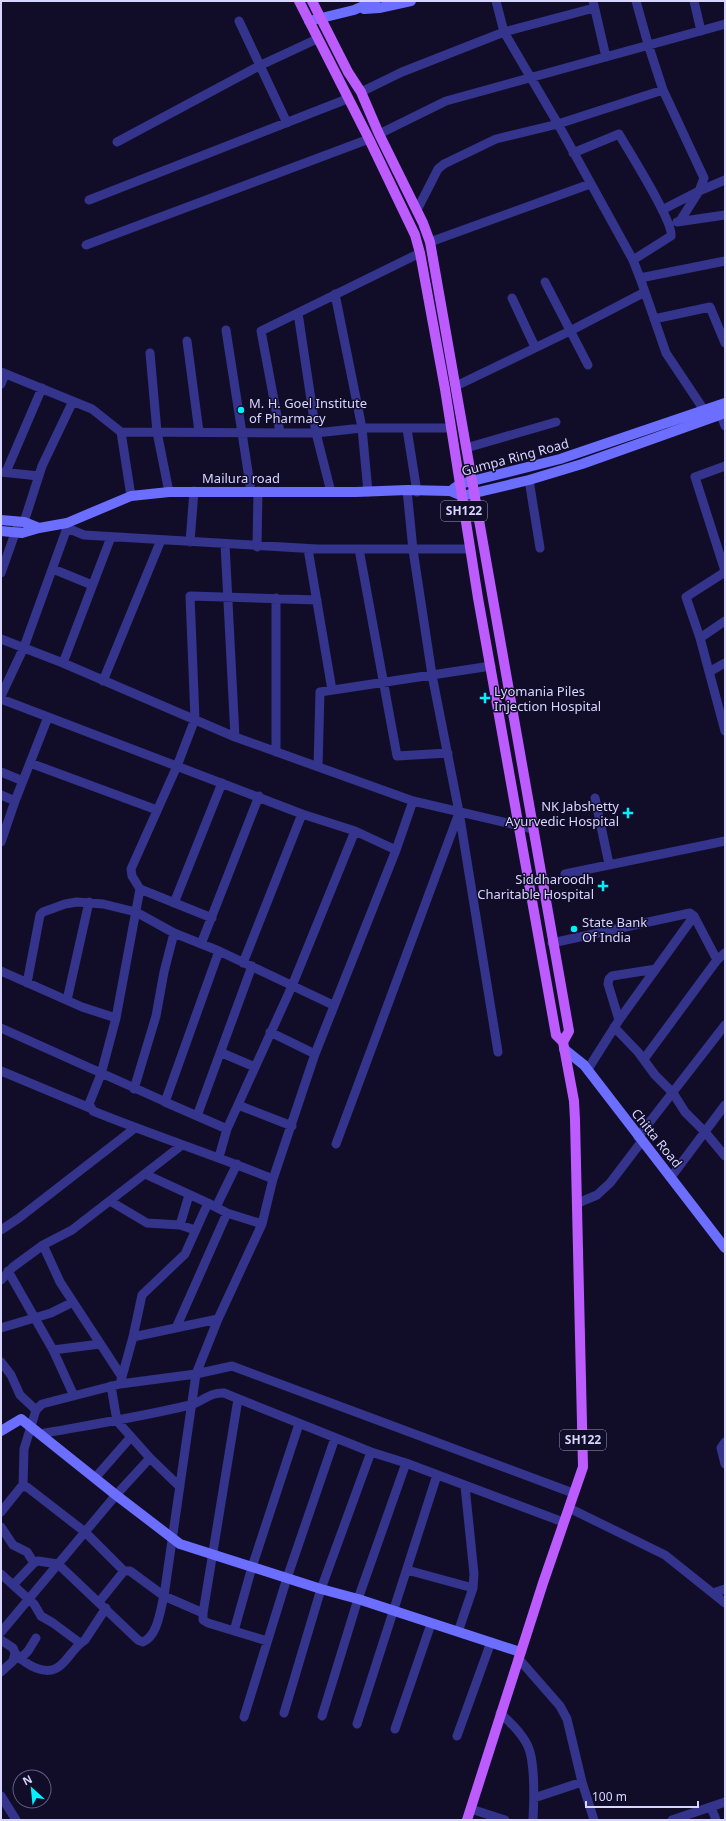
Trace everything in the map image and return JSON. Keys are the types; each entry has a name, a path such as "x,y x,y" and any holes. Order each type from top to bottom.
{"main road":[{"name":"SH122","path":"299,1 347,99 369,139 414,236 420,253 451,428 470,549 556,1035 564,1046 575,1114 583,1466 519,1655 467,1820"},
{"path":"312,1 348,72 361,92 379,134 417,210 430,242 568,1031 564,1046"}],"street":[{"path":"354,10 375,1"},
{"path":"309,21 354,10 379,8 411,1"},
{"path":"496,1 504,32 558,124 633,260 666,353 704,410"},
{"path":"636,1 663,90 704,177 699,191 680,221"},
{"path":"694,1 700,31"},
{"path":"361,92 402,72 504,32 594,4 606,57"},
{"path":"239,22 261,65 287,123"},
{"path":"379,134 446,101 531,79 648,44 725,24"},
{"path":"118,142 261,65 318,39"},
{"path":"417,210 438,169 444,164 496,139 558,124 663,90"},
{"path":"89,200 347,99"},
{"path":"573,153 619,134 662,210 670,225 672,233 670,238 633,260"},
{"path":"86,245 369,139"},
{"path":"662,210 699,191 725,180"},
{"path":"430,242 590,184"},
{"path":"670,225 680,221 725,215"},
{"path":"280,432 261,332 420,253"},
{"path":"640,278 725,261"},
{"path":"545,282 588,365"},
{"path":"456,386 570,331 645,292"},
{"path":"335,294 362,428 368,492"},
{"path":"512,298 536,347"},
{"path":"654,319 710,307 725,343"},
{"path":"298,313 316,433 331,492"},
{"path":"226,330 242,432 254,491 257,547"},
{"path":"186,341 199,432"},
{"path":"150,353 157,432 169,492"},
{"path":"1,384 3,373 42,388 92,409 120,432 316,433 362,428 451,428"},
{"path":"39,476 4,472 42,388"},
{"path":"1,573 39,476 73,402"},
{"name":"Gumpa Ring Road","path":"450,491 460,484 560,460 725,403"},
{"path":"723,414 725,426"},
{"name":"Gumpa Ring Road","path":"450,491 462,496 529,480 582,464 723,414"},
{"path":"466,448 556,422"},
{"path":"407,429 412,491 413,550 432,675 459,812 498,1052"},
{"path":"120,432 131,496"},
{"path":"725,466 695,477 725,571 686,597 710,672 725,731"},
{"path":"529,480 540,548"},
{"path":"190,542 194,491"},
{"name":"Mailura road","path":"1,531 22,533 39,528 67,525 131,496 169,492 450,491"},
{"path":"1,520 22,522 39,528"},
{"path":"1,696 24,647 53,569 67,525 84,535 257,547 413,550 470,549"},
{"path":"63,663 111,537"},
{"path":"103,681 161,540"},
{"path":"225,544 235,737"},
{"path":"308,549 332,690"},
{"path":"359,549 396,756 448,753"},
{"path":"53,569 92,585"},
{"path":"212,918 140,889 132,876 131,869 177,766 195,719 190,596 317,600"},
{"path":"276,598 276,752"},
{"path":"700,638 725,621"},
{"path":"1,639 63,663 235,737 276,752 413,801 519,825 533,830"},
{"path":"710,672 725,664"},
{"path":"318,767 320,692 491,666"},
{"path":"1,699 259,796 302,814 355,831 396,850"},
{"path":"1,842 15,801 48,717"},
{"path":"30,763 157,810"},
{"path":"1,772 23,780"},
{"path":"174,903 222,783"},
{"path":"1,795 15,801"},
{"path":"201,944 259,796"},
{"path":"595,798 608,864"},
{"path":"14,1584 34,1563 58,1564 138,1640 143,1642 147,1640 156,1625 164,1596 196,1374 218,1320 262,1224 273,1179 315,1054 333,1005 396,850 413,801"},
{"path":"336,1144 459,812"},
{"path":"243,963 302,814"},
{"path":"219,1157 227,1129 292,986 355,831"},
{"path":"565,874 725,841"},
{"path":"90,1108 89,1104 101,1074 116,1018 140,889"},
{"path":"27,983 40,916 43,912 65,904 89,902 136,912 174,933 252,966 333,1005"},
{"path":"67,1000 89,902"},
{"path":"552,943 687,913 694,916 717,960"},
{"path":"588,1069 617,1024 694,916"},
{"path":"134,1089 156,1016 164,972 174,933"},
{"path":"168,1103 165,1102 218,951"},
{"path":"644,1059 717,960 725,953"},
{"path":"197,1116 222,1052 252,966"},
{"path":"656,969 612,976 609,979 608,984 617,1024 655,1075 673,1093 685,1112 705,1132 725,1156"},
{"path":"1,971 91,1011 116,1018"},
{"path":"578,1203 597,1195 610,1183 673,1093 725,1025"},
{"path":"1,1028 134,1089 227,1129"},
{"path":"270,1032 315,1054"},
{"name":"Chitta Road","path":"564,1046 588,1069 640,1139 725,1248"},
{"path":"222,1052 255,1067"},
{"path":"1,1071 135,1128 219,1157 273,1179"},
{"path":"238,1105 292,1126"},
{"path":"671,1177 725,1105"},
{"path":"1,1230 19,1218 135,1128"},
{"path":"74,1396 52,1350 33,1318 4,1275 43,1244 72,1230 182,1145"},
{"path":"180,1487 130,1438 117,1421 117,1383 133,1337 142,1295 184,1254 195,1230 237,1164"},
{"path":"145,1174 227,1213 262,1224"},
{"path":"180,1225 189,1195"},
{"path":"110,1201 147,1223 180,1225 195,1230"},
{"path":"176,1328 227,1213"},
{"path":"43,1244 60,1282 100,1344 117,1383"},
{"path":"1,1328 51,1313 73,1302"},
{"path":"133,1337 218,1320"},
{"path":"52,1350 100,1344"},
{"path":"1,1362 11,1375 20,1394 36,1410"},
{"path":"1,1512 23,1486 24,1451 36,1410 42,1404 117,1383 196,1374 225,1367 239,1368 573,1493"},
{"path":"40,1434 117,1421 192,1404 213,1394 219,1393 238,1399 372,1452 406,1463 563,1522"},
{"path":"238,1399 202,1613 203,1620 208,1623 267,1641"},
{"path":"1,1431 21,1419 172,1540 183,1546 394,1610 431,1624 491,1642 519,1655 560,1706 567,1719 582,1782 594,1820"},
{"path":"234,1631 252,1567 299,1424"},
{"path":"95,1478 130,1438"},
{"path":"244,1717 287,1578 335,1438"},
{"path":"725,1442 722,1448 725,1464"},
{"path":"284,1713 321,1589 372,1452"},
{"path":"1,1632 116,1495 150,1458"},
{"path":"322,1716 358,1599 406,1463"},
{"path":"357,1724 437,1475"},
{"path":"23,1486 27,1487 85,1532 124,1572 130,1572 164,1596 202,1613"},
{"path":"458,1632 473,1588 474,1574 465,1486"},
{"path":"569,1508 665,1555 725,1604"},
{"path":"1,1526 13,1545 27,1552 34,1563"},
{"path":"407,1570 473,1588"},
{"path":"1,1640 12,1648 18,1656 34,1668 51,1670 61,1665 80,1643 85,1640 102,1605 124,1572"},
{"path":"1,1574 14,1584 34,1604 40,1616 53,1623 80,1643"},
{"path":"713,1593 725,1589"},
{"path":"395,1729 431,1624"},
{"path":"1,1672 36,1638"},
{"path":"457,1736 491,1642"},
{"path":"500,1713 515,1727 530,1752 534,1798 533,1820"},
{"path":"534,1798 582,1782"},
{"path":"1,1796 16,1820"},
{"path":"672,1820 725,1802"},
{"path":"711,1807 716,1820"},
{"path":"471,1809 505,1820"}],"place":[{"name":"M. H. Goel Institute of Pharmacy","path":"241,410"},
{"name":"Lyomania Piles Injection Hospital","path":"485,698"},
{"name":"NK Jabshetty Ayurvedic Hospital","path":"628,813"},
{"name":"Siddharoodh Charitable Hospital","path":"603,886"},
{"name":"State Bank Of India","path":"574,929"}]}
